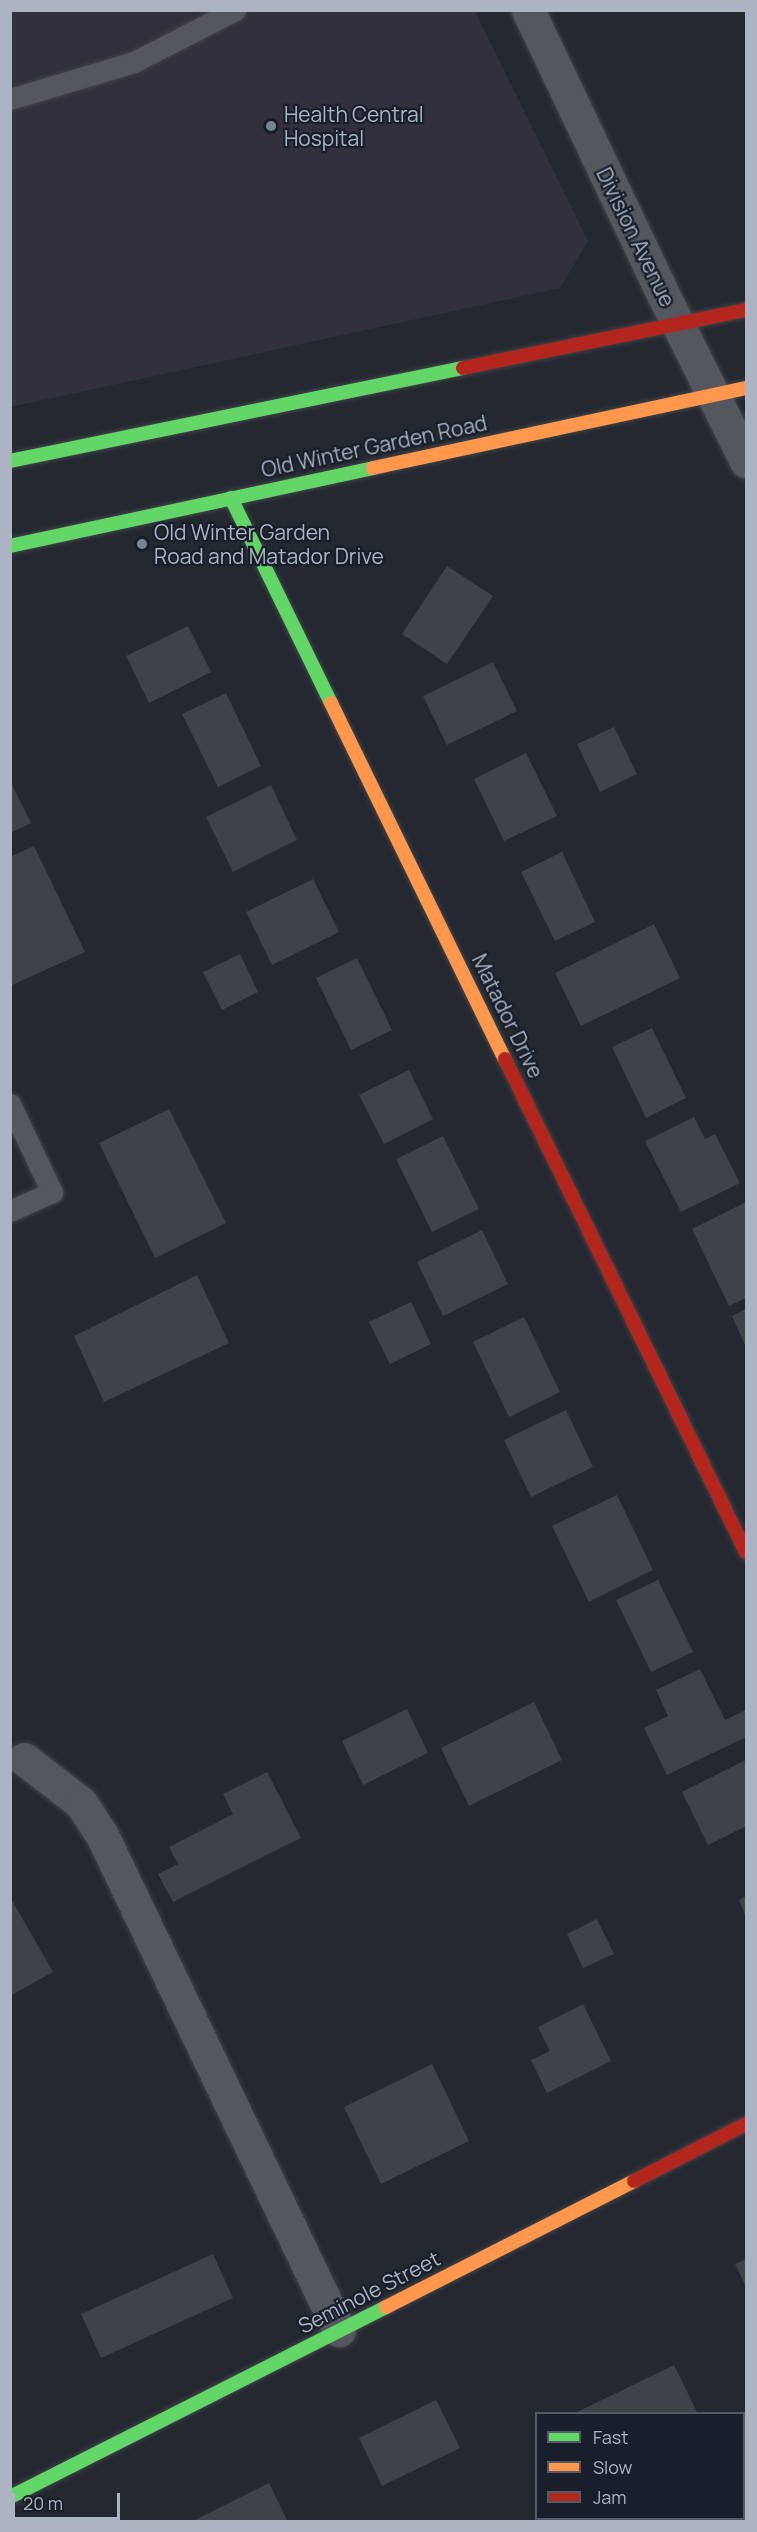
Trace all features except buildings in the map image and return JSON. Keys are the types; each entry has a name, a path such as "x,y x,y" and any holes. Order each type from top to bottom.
{"street":[{"name":"Division Avenue","path":"528,10 678,324 747,461"},
{"path":"10,461 747,310"},
{"name":"Old Winter Garden Road","path":"10,546 747,388"},
{"name":"Matador Drive","path":"231,498 747,1552"},
{"path":"24,1759 81,1803 102,1835 339,2330"},
{"name":"Seminole Street","path":"10,2497 747,2124"}],"lane":[{"path":"10,99 134,62 235,10"},
{"path":"10,1104 52,1192 10,1211"}],"shaded area":[{"name":"Health Central Hospital","path":"10,11 475,11 588,241 560,288 11,407"}],"traffic: fast":[{"path":"10,461 463,368"},
{"path":"10,546 373,468"},
{"path":"231,498 331,703"},
{"path":"10,2497 386,2307"}],"traffic: slow":[{"path":"373,468 746,388"},
{"path":"331,703 505,1059"},
{"path":"386,2307 634,2181"}],"traffic: jam":[{"path":"463,368 746,310"},
{"path":"505,1059 746,1552"},
{"path":"634,2181 746,2124"}],"place":[{"name":"Health Central Hospital","path":"271,126"},
{"name":"Old Winter Garden Road and Matador Drive","path":"142,544"}]}
